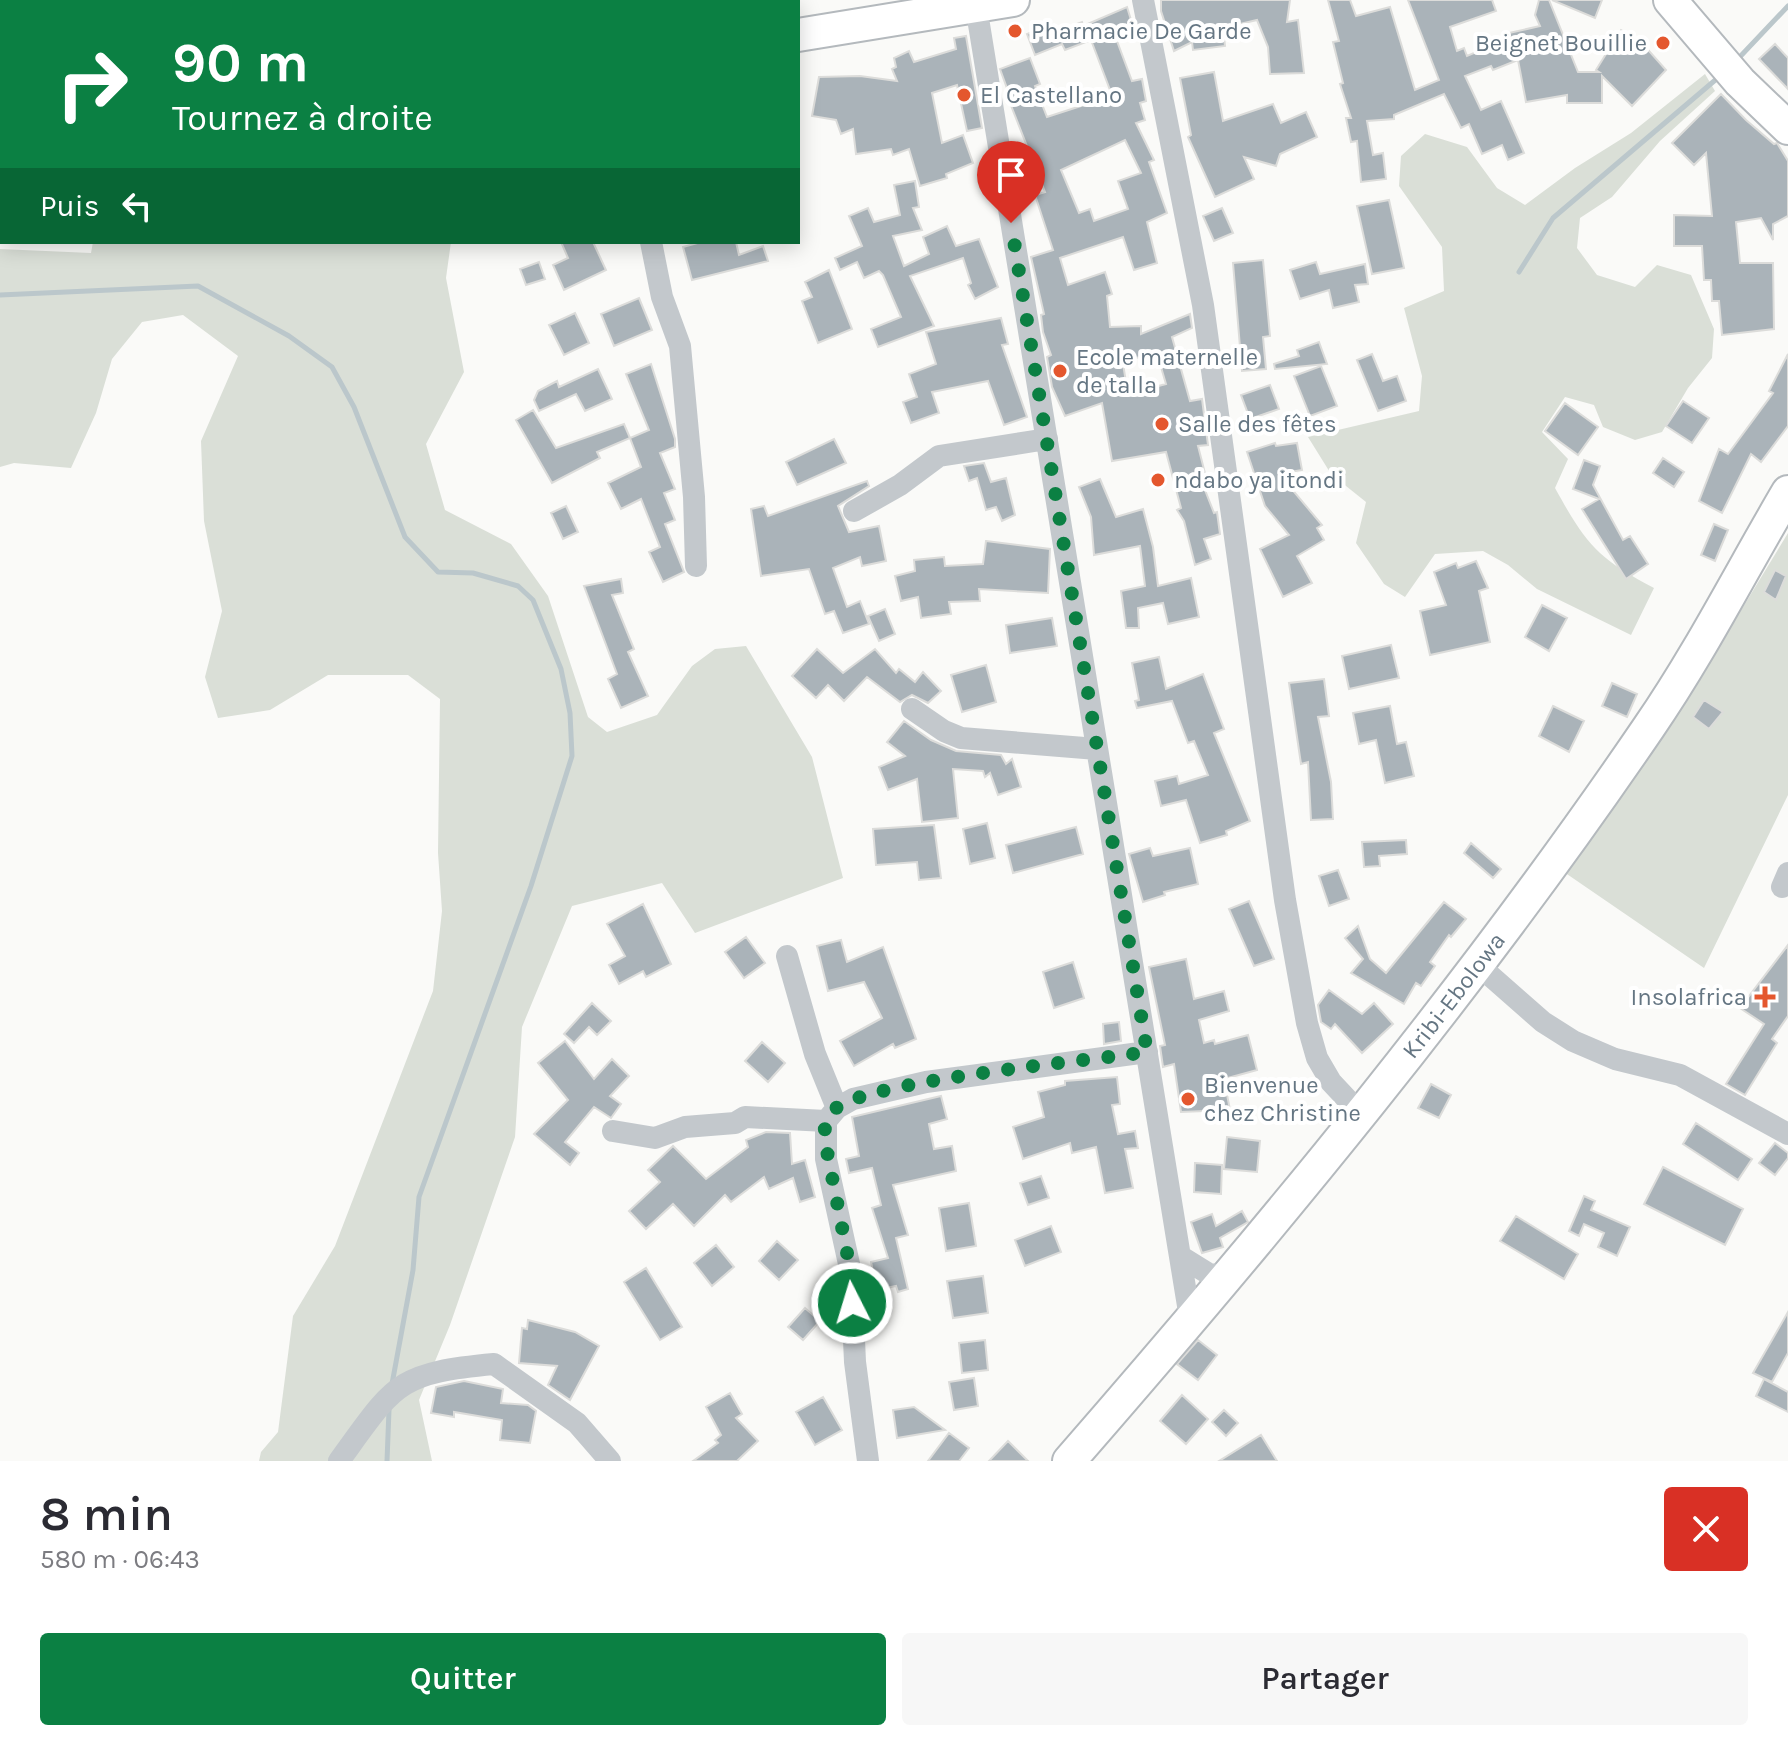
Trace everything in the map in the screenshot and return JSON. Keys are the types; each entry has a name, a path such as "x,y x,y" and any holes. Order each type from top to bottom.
{"highway":[{"path":"800,35 976,3 1013,0"},
{"path":"1670,0 1740,82 1788,128"},
{"name":"Kribi-Ebolowa","path":"1069,1461 1360,1113 1477,964 1650,726 1788,492"}],"street":[{"path":"1143,0 1203,305 1285,900 1307,1023 1317,1058 1331,1082 1360,1113"},
{"path":"976,3 1190,1318"},
{"path":"651,244 662,297 680,346 694,497 696,566"},
{"path":"854,511 900,485 939,456 1047,439"},
{"path":"912,709 944,731 961,738 1097,749"},
{"path":"787,956 831,1114 826,1159 851,1273 855,1362 868,1461"},
{"path":"1477,964 1543,1022 1573,1041 1615,1059 1680,1075 1788,1134"},
{"path":"613,1131 655,1138 685,1127 735,1123 745,1117 831,1114 853,1099 926,1082 1147,1052"},
{"path":"1180,1256 1209,1274 1225,1276"},
{"path":"339,1461 386,1397 404,1383 429,1372 494,1364 577,1423 610,1461"}],"shaded area":[{"path":"1705,74 1715,91 1660,141 1612,197 1580,218 1577,248 1597,275 1635,287 1657,265 1691,275 1714,329 1712,358 1688,388 1662,432 1635,440 1603,427 1594,405 1565,397 1542,432 1568,459 1555,488 1585,536 1619,568 1654,588 1631,635 1537,589 1508,565 1483,551 1435,554 1405,597 1384,584 1356,543 1366,502 1331,474 1308,437 1419,411 1422,376 1404,308 1444,291 1442,247 1399,186 1401,156 1425,134 1467,147 1497,188 1525,205 1575,168 1631,133"},
{"path":"93,244 451,244 446,278 464,372 426,444 445,510 511,544 548,596 588,717 607,732 657,715 692,666 715,649 746,646 812,757 843,878 695,933 662,883 572,906 522,1027 515,1137 450,1325 419,1400 432,1461 259,1461 261,1452 278,1432 293,1316 335,1246 433,991 442,911 438,853 440,699 408,675 328,675 270,710 218,718 205,677 222,611 204,521 201,441 238,356 183,315 142,322 112,359 96,413 71,468 14,463 0,467 0,249 91,253"},
{"path":"1788,533 1788,795 1704,968 1561,870 1712,658"}],"building":[{"path":"1161,0 1290,0 1287,22 1298,20 1304,73 1270,74 1268,47 1257,20 1223,28 1225,46 1193,50 1192,42 1174,51 1161,11"},
{"path":"1328,0 1350,0 1356,16 1390,7 1415,90 1439,80 1408,0 1492,0 1496,11 1450,27 1457,51 1464,48 1467,56 1510,38 1509,33 1540,26 1535,15 1539,0 1549,0 1578,72 1599,72 1596,70 1621,30 1642,43 1666,70 1632,106 1602,76 1602,103 1567,103 1567,95 1526,102 1518,60 1493,70 1491,66 1465,76 1481,110 1501,101 1524,153 1508,160 1502,145 1482,154 1469,124 1461,128 1444,94 1394,115 1394,119 1367,121 1373,155 1383,153 1386,179 1361,182 1357,141 1351,142 1346,118 1351,118 1340,84 1343,83 1333,42 1339,41"},
{"path":"1552,0 1602,0 1595,18"},
{"path":"1127,7 1135,33 1117,41 1132,81 1142,79 1146,101 1140,103 1145,120 1136,123 1154,160 1149,162 1167,213 1147,222 1157,263 1134,270 1123,237 1060,258 1068,285 1105,272 1112,294 1107,296 1110,327 1141,326 1141,334 1190,314 1192,328 1172,337 1190,401 1202,399 1208,445 1198,446 1209,489 1205,490 1214,513 1217,512 1220,534 1204,539 1211,559 1195,565 1184,521 1177,510 1181,508 1166,452 1112,461 1102,403 1065,416 1052,387 1047,357 1051,355 1043,332 1041,315 1044,314 1031,257 1053,250 1035,195 1045,192 1000,69 1030,58 1040,84 1035,86 1047,117 1087,104 1086,100 1110,90 1091,40 1065,50 1062,44 1035,55 1027,34 1052,24 1055,32 1082,22 1083,26","holes":["1125,140 1141,173 1118,181 1128,209 1094,221 1090,209 1079,213 1061,170","1158,357 1166,384 1128,394 1122,358"]},
{"path":"966,36 982,128 967,131 957,85 932,93 942,143 963,135 973,163 946,174 947,178 920,186 909,149 893,155 891,149 856,154 853,129 841,134 836,120 812,116 819,77 860,76 897,81 892,69 896,67 894,58 909,51 914,62 956,49 954,38"},
{"path":"1775,44 1788,58 1788,89 1759,59"},
{"path":"1214,72 1223,121 1273,104 1281,123 1306,112 1317,137 1280,154 1276,166 1244,157 1254,179 1215,197 1188,137 1191,135 1180,78"},
{"path":"1721,94 1746,120 1774,144 1777,143 1788,161 1788,216 1773,224 1773,240 1761,218 1736,222 1740,263 1773,263 1774,329 1722,335 1719,301 1712,301 1711,280 1704,280 1702,246 1674,246 1674,215 1712,216 1706,153 1694,165 1672,143"},
{"path":"915,181 919,207 913,208 922,230 893,236 904,266 929,254 923,237 947,226 956,246 979,239 998,287 975,299 968,285 971,283 963,258 910,276 934,326 878,347 871,329 901,317 883,275 879,271 864,278 857,262 840,270 835,258 862,246 849,216 868,208 874,222 900,215 894,185"},
{"path":"1389,200 1404,268 1372,274 1357,206"},
{"path":"1222,208 1233,233 1214,241 1203,216"},
{"path":"562,244 594,244 606,270 564,290 553,265 568,258"},
{"path":"736,244 739,255 763,246 768,261 692,280 683,247"},
{"path":"1263,260 1270,336 1263,337 1266,369 1242,371 1233,263"},
{"path":"539,262 545,279 526,285 520,269"},
{"path":"1316,262 1320,274 1365,264 1368,284 1355,285 1359,302 1333,308 1329,290 1300,299 1290,270"},
{"path":"829,270 852,329 818,343 802,301 812,297 805,282"},
{"path":"639,298 652,330 614,346 601,314"},
{"path":"575,313 589,343 564,355 549,325"},
{"path":"1001,318 1008,344 1002,345 1027,417 1004,425 988,381 932,392 939,413 911,423 903,402 917,397 909,374 936,364 926,332"},
{"path":"1319,342 1327,364 1275,369 1274,364 1299,356 1297,350"},
{"path":"1372,354 1383,381 1397,376 1406,401 1378,411 1357,360"},
{"path":"1788,354 1788,426 1761,462 1751,454 1722,513 1699,501 1719,449 1728,454 1773,393 1769,391"},
{"path":"651,364 675,439 675,447 660,453 675,489 664,493 675,520 665,524 684,572 663,582 649,552 660,547 641,499 621,509 608,483 641,467 630,438 649,430 626,374"},
{"path":"1321,366 1337,406 1310,416 1294,376"},
{"path":"598,369 612,399 585,411 576,394 539,411 534,400 538,391 557,381 559,387"},
{"path":"1270,385 1279,409 1250,419 1241,395"},
{"path":"1683,401 1709,418 1692,443 1666,426"},
{"path":"1565,403 1598,427 1578,455 1545,431"},
{"path":"533,410 556,448 624,424 630,438 597,452 600,458 552,483 516,420"},
{"path":"834,439 846,463 797,485 786,462"},
{"path":"1275,443 1276,446 1297,443 1302,470 1279,474 1322,525 1317,528 1324,540 1297,556 1312,583 1283,597 1260,549 1289,535 1265,506 1247,452"},
{"path":"1663,458 1684,472 1674,487 1653,473"},
{"path":"1584,460 1600,466 1593,485 1623,540 1630,536 1648,564 1626,579 1582,509 1599,499 1573,489"},
{"path":"984,463 991,482 1006,478 1015,515 1002,521 996,507 986,510 977,478 969,481 964,466"},
{"path":"1100,479 1116,517 1143,509 1153,547 1158,586 1191,578 1199,617 1168,624 1163,603 1138,608 1139,628 1126,628 1121,591 1145,586 1140,546 1094,555 1091,517 1079,487"},
{"path":"867,481 869,486 838,506 849,532 879,526 886,561 862,566 860,557 833,568 847,607 860,601 869,624 843,633 834,611 825,614 809,569 761,576 751,509 764,506 768,516"},
{"path":"566,506 578,532 563,539 551,513"},
{"path":"1714,524 1728,530 1715,561 1701,555"},
{"path":"986,541 1050,549 1048,593 979,589 980,601 949,602 951,614 921,618 918,597 901,601 895,576 915,571 914,560 944,557 945,566 983,564"},
{"path":"1476,561 1488,588 1479,591 1490,642 1430,655 1420,611 1446,605 1434,572 1456,563 1458,568"},
{"path":"1775,570 1786,576 1776,600 1764,592"},
{"path":"621,579 623,593 612,595 634,649 628,652 648,696 621,708 608,679 617,674 584,586"},
{"path":"1542,605 1567,618 1549,651 1525,637"},
{"path":"885,609 895,634 879,641 868,616"},
{"path":"1052,618 1057,646 1010,653 1006,625"},
{"path":"1391,645 1399,678 1349,689 1342,656"},
{"path":"817,649 843,673 875,649 896,673 899,669 915,682 923,672 941,691 928,703 912,695 900,702 867,677 844,701 828,685 816,698 792,676"},
{"path":"1159,657 1166,689 1203,674 1224,729 1214,733 1250,821 1226,831 1227,835 1200,843 1186,800 1161,806 1155,781 1177,776 1179,784 1208,775 1194,741 1188,743 1172,701 1137,708 1135,701 1139,700 1132,663"},
{"path":"986,665 996,702 962,712 951,675"},
{"path":"1324,679 1329,716 1318,717 1331,782 1333,819 1311,820 1308,762 1301,764 1289,683"},
{"path":"1612,683 1637,694 1627,717 1602,706"},
{"path":"1704,700 1723,712 1709,729 1693,717"},
{"path":"1390,706 1397,744 1406,742 1414,776 1385,783 1376,740 1359,744 1353,713"},
{"path":"1553,706 1584,721 1569,752 1539,736"},
{"path":"904,721 931,740 956,751 1001,755 1006,764 1012,759 1021,787 998,795 990,773 985,777 983,771 953,769 958,818 922,822 917,779 888,790 879,767 905,756 887,742"},
{"path":"987,823 995,858 970,864 963,829"},
{"path":"934,825 941,878 919,880 917,862 876,865 873,829"},
{"path":"1076,827 1083,854 1013,873 1006,845"},
{"path":"1406,840 1407,854 1379,856 1380,866 1364,867 1362,842"},
{"path":"1471,843 1501,869 1493,878 1464,853"},
{"path":"1150,848 1153,856 1190,848 1198,884 1164,892 1165,895 1143,902 1129,854"},
{"path":"1338,870 1349,899 1329,906 1319,876"},
{"path":"1249,901 1274,959 1254,966 1229,909"},
{"path":"1444,902 1466,919 1451,937 1449,935 1430,962 1435,966 1421,986 1416,983 1404,1004 1351,973 1363,959 1345,938 1358,926 1370,959 1386,973"},
{"path":"643,904 671,964 646,977 643,971 619,984 609,965 625,956 607,924"},
{"path":"746,937 765,963 744,978 725,952"},
{"path":"841,940 847,962 883,947 916,1039 895,1048 893,1044 854,1066 840,1041 882,1018 864,982 828,991 817,946"},
{"path":"1788,945 1788,1016 1772,1039 1777,1043 1745,1095 1726,1084 1764,1024 1740,1008"},
{"path":"1186,959 1194,999 1224,991 1229,1011 1199,1020 1204,1043 1214,1040 1215,1044 1248,1035 1257,1070 1224,1079 1230,1110 1181,1112 1174,1064 1163,1067 1160,1046 1165,1045 1149,967"},
{"path":"1073,962 1084,998 1054,1008 1043,972"},
{"path":"1329,990 1362,1014 1374,1003 1393,1024 1362,1053 1335,1024 1331,1029 1321,1022 1318,1005"},
{"path":"592,1003 611,1021 597,1035 589,1027 574,1043 564,1034"},
{"path":"1119,1022 1121,1041 1104,1044 1103,1024"},
{"path":"565,1041 594,1079 612,1059 629,1076 610,1096 621,1104 611,1118 594,1107 565,1142 579,1153 570,1165 534,1134 568,1100 538,1063"},
{"path":"762,1042 785,1063 768,1082 745,1061"},
{"path":"1117,1077 1120,1104 1112,1105 1118,1134 1135,1131 1138,1148 1125,1149 1133,1188 1105,1193 1096,1147 1072,1153 1070,1143 1023,1159 1013,1127 1044,1117 1038,1092 1065,1085 1065,1081"},
{"path":"1431,1084 1451,1095 1439,1118 1418,1108"},
{"path":"941,1096 947,1119 929,1124 934,1149 952,1146 956,1171 893,1185 908,1235 896,1238 908,1289 898,1292 896,1286 877,1290 871,1262 888,1258 872,1208 881,1205 872,1168 849,1173 846,1159 859,1156 852,1117"},
{"path":"1696,1123 1752,1159 1738,1180 1683,1144"},
{"path":"766,1132 790,1133 792,1164 805,1160 815,1197 800,1202 793,1178 769,1189 764,1177 731,1202 725,1195 694,1226 673,1204 646,1229 629,1211 660,1182 648,1170 673,1146 706,1179 748,1147 746,1140"},
{"path":"1227,1137 1260,1141 1257,1172 1224,1169"},
{"path":"1775,1143 1788,1153 1788,1158 1775,1175 1759,1163"},
{"path":"1195,1163 1222,1165 1221,1194 1194,1192"},
{"path":"1663,1167 1743,1209 1725,1245 1644,1204"},
{"path":"1041,1176 1049,1198 1028,1205 1020,1183"},
{"path":"1584,1196 1595,1201 1591,1210 1630,1227 1617,1256 1598,1247 1604,1233 1584,1224 1579,1236 1569,1231"},
{"path":"969,1203 976,1246 946,1251 939,1208"},
{"path":"1242,1211 1248,1222 1220,1238 1223,1247 1202,1253 1191,1222 1212,1214 1216,1226"},
{"path":"1516,1216 1578,1254 1564,1279 1500,1241"},
{"path":"1051,1226 1061,1252 1025,1266 1015,1240"},
{"path":"777,1241 798,1260 779,1280 759,1261"},
{"path":"716,1245 734,1267 712,1286 694,1263"},
{"path":"646,1268 682,1327 660,1340 624,1282"},
{"path":"983,1276 988,1313 953,1318 947,1281"},
{"path":"805,1308 820,1321 803,1340 788,1327"},
{"path":"1788,1312 1788,1353 1772,1382 1753,1373"},
{"path":"528,1320 575,1332 599,1346 570,1400 548,1385 557,1366 519,1363 522,1328 527,1329"},
{"path":"985,1340 988,1370 962,1373 959,1343"},
{"path":"1198,1340 1217,1355 1198,1380 1177,1364"},
{"path":"974,1378 978,1406 954,1410 949,1382"},
{"path":"1764,1379 1788,1392 1788,1412 1756,1396"},
{"path":"464,1381 503,1389 501,1403 528,1405 536,1411 530,1443 500,1440 502,1420 454,1412 454,1417 431,1413 436,1387"},
{"path":"730,1393 742,1414 736,1418 758,1441 737,1461 693,1461 718,1443 715,1440 721,1435 706,1407"},
{"path":"1182,1395 1208,1419 1186,1444 1160,1421"},
{"path":"823,1397 842,1430 815,1445 796,1412"},
{"path":"914,1407 945,1430 897,1438 893,1410"},
{"path":"1224,1410 1238,1423 1226,1436 1212,1422"},
{"path":"949,1433 969,1448 959,1461 928,1461"},
{"path":"1261,1435 1277,1461 1219,1461"},
{"path":"1008,1441 1028,1461 989,1461"}],"waterway":[{"path":"1735,62 1788,6"},
{"path":"1519,272 1553,218 1720,76"},
{"path":"0,295 198,286 289,336 332,367 354,407 405,537 438,572 473,573 518,586 533,600 561,669 570,713 572,756 531,886 419,1197 413,1270 392,1384"},
{"path":"387,1461 389,1410"}],"place":[{"name":"Pharmacie De Garde","path":"1015,31"},
{"name":"Beignet Bouillie","path":"1663,43"},
{"name":"El Castellano","path":"964,95"},
{"name":"Ecole maternelle de talla","path":"1060,371"},
{"name":"Salle des fêtes","path":"1162,424"},
{"name":"ndabo ya itondi","path":"1158,480"},
{"name":"Insolafrica","path":"1765,997"},
{"name":"Bienvenue chez Christine","path":"1188,1099"}],"route":[{"path":"852,1303 851,1273 826,1159 824,1136 826,1121 837,1108 853,1099 926,1082 1147,1052 1011,223"}]}
